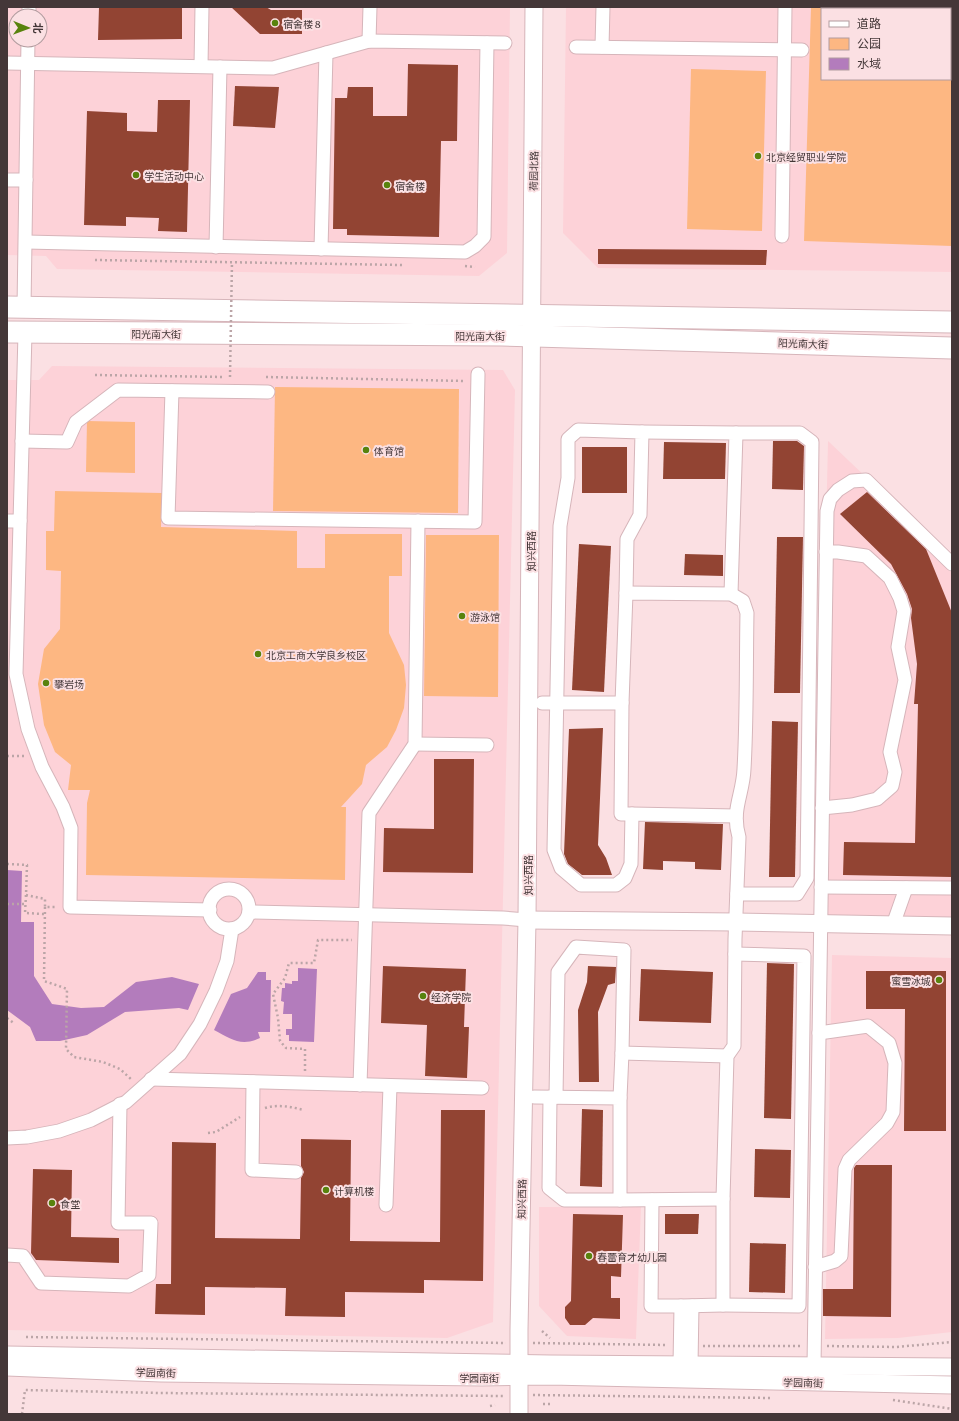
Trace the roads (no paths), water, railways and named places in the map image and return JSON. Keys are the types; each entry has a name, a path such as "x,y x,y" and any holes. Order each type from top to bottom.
{"main road":[{"name":"阳光南大街","path":"16,307 532,325 952,348"},
{"name":"阳光南大街","path":"16,332 532,325 952,322"}],"street":[{"path":"201,66 202,7"},
{"path":"369,41 370,7"},
{"name":"荷园北路","path":"532,325 534,7"},
{"path":"602,47 603,7"},
{"path":"782,236 786,50 785,7"},
{"path":"7,63 273,68 369,41 505,43"},
{"path":"26,242 465,252 475,246 484,237 487,43"},
{"path":"576,47 802,50"},
{"path":"16,307 26,242 28,48"},
{"path":"321,249 326,53"},
{"path":"216,247 220,67"},
{"path":"7,180 26,180"},
{"name":"知兴西路","path":"519,1414 527,920 532,325"},
{"path":"16,332 22,441 13,521 12,674 28,729 42,767 63,806 71,828 70,907 210,910"},
{"path":"172,391 168,518 475,522 478,377"},
{"path":"22,441 67,442 76,422 118,390 268,392"},
{"path":"632,814 631,864 625,878 616,885 581,885 561,868 554,850 560,526 568,478 568,439 578,430 800,433 812,442 807,878 797,894 737,894"},
{"path":"642,432 640,515 627,539 622,703 621,814 736,816"},
{"path":"731,594 736,433"},
{"path":"814,1366 814,1267 826,552 827,512 830,499 838,490 852,481 866,480 952,564"},
{"path":"360,1085 368,813 416,744 418,521"},
{"path":"822,808 852,805 877,799 892,786 895,772 890,752 905,680 898,647 904,611 900,598 890,578 866,556 826,552"},
{"path":"626,593 731,594 743,601 746,613 744,770 736,816 736,825 739,837 735,954 734,1046 727,1056 723,1199 723,1306"},
{"path":"542,703 622,703"},
{"path":"416,744 487,745"},
{"path":"821,887 952,888"},
{"path":"893,925 906,888"},
{"path":"224,890 230,890 237,891 242,894 249,906 249,912 243,924 232,929 225,929 214,922 210,910 214,898 224,890"},
{"path":"249,912 365,914 527,920 952,926"},
{"path":"7,1138 27,1137 59,1131 91,1120 126,1102 180,1054 200,1024 216,991 227,961 232,929"},
{"path":"620,1200 620,1098 624,950 576,947 558,972 549,1188 564,1200 620,1200 652,1200 723,1199"},
{"path":"652,1200 651,1306 799,1306 804,956 735,954"},
{"path":"814,1267 835,1260 841,1256 845,1169 849,1160 887,1123 893,1112 895,1063 889,1043 868,1026 819,1032"},
{"path":"622,1053 727,1056"},
{"path":"151,1079 482,1088"},
{"path":"253,1082 252,1170 296,1172"},
{"path":"386,1204 390,1086"},
{"path":"534,1097 620,1098"},
{"path":"7,1255 23,1256 41,1283 129,1286 149,1275 151,1223 118,1222 120,1104"},
{"path":"685,1365 686,1306"},
{"name":"学园南街","path":"7,1355 169,1358 952,1385"},
{"name":"学园南街","path":"7,1367 161,1373 519,1370 685,1365 952,1367"}],"water":[{"path":"7,870 22,871 21,922 34,922 34,976 52,1004 81,1008 104,1007 136,982 172,977 199,984 188,1010 179,1008 125,1012 87,1035 60,1041 36,1041 30,1027 7,1010"},
{"path":"298,968 317,969 314,1042 289,1041 289,1035 286,1035 286,1029 292,1029 292,1014 283,1014 284,1002 281,1001 282,988 285,988 285,983 292,984 292,981 298,981"},
{"path":"258,972 266,972 266,980 271,980 270,1032 258,1032 260,1038 253,1041 242,1042 231,1039 214,1030 231,994 247,988"}],"place":[{"name":"宿舍楼 8","path":"275,23"},
{"name":"北京经贸职业学院","path":"758,156"},
{"name":"学生活动中心","path":"136,175"},
{"name":"宿舍楼","path":"387,185"},
{"name":"体育馆","path":"366,450"},
{"name":"游泳馆","path":"462,616"},
{"name":"北京工商大学良乡校区","path":"258,654"},
{"name":"攀岩场","path":"46,683"},
{"name":"蜜雪冰城","path":"939,980"},
{"name":"经济学院","path":"423,996"},
{"name":"计算机楼","path":"326,1190"},
{"name":"食堂","path":"52,1203"},
{"name":"春蕾育才幼儿园","path":"589,1256"}]}
